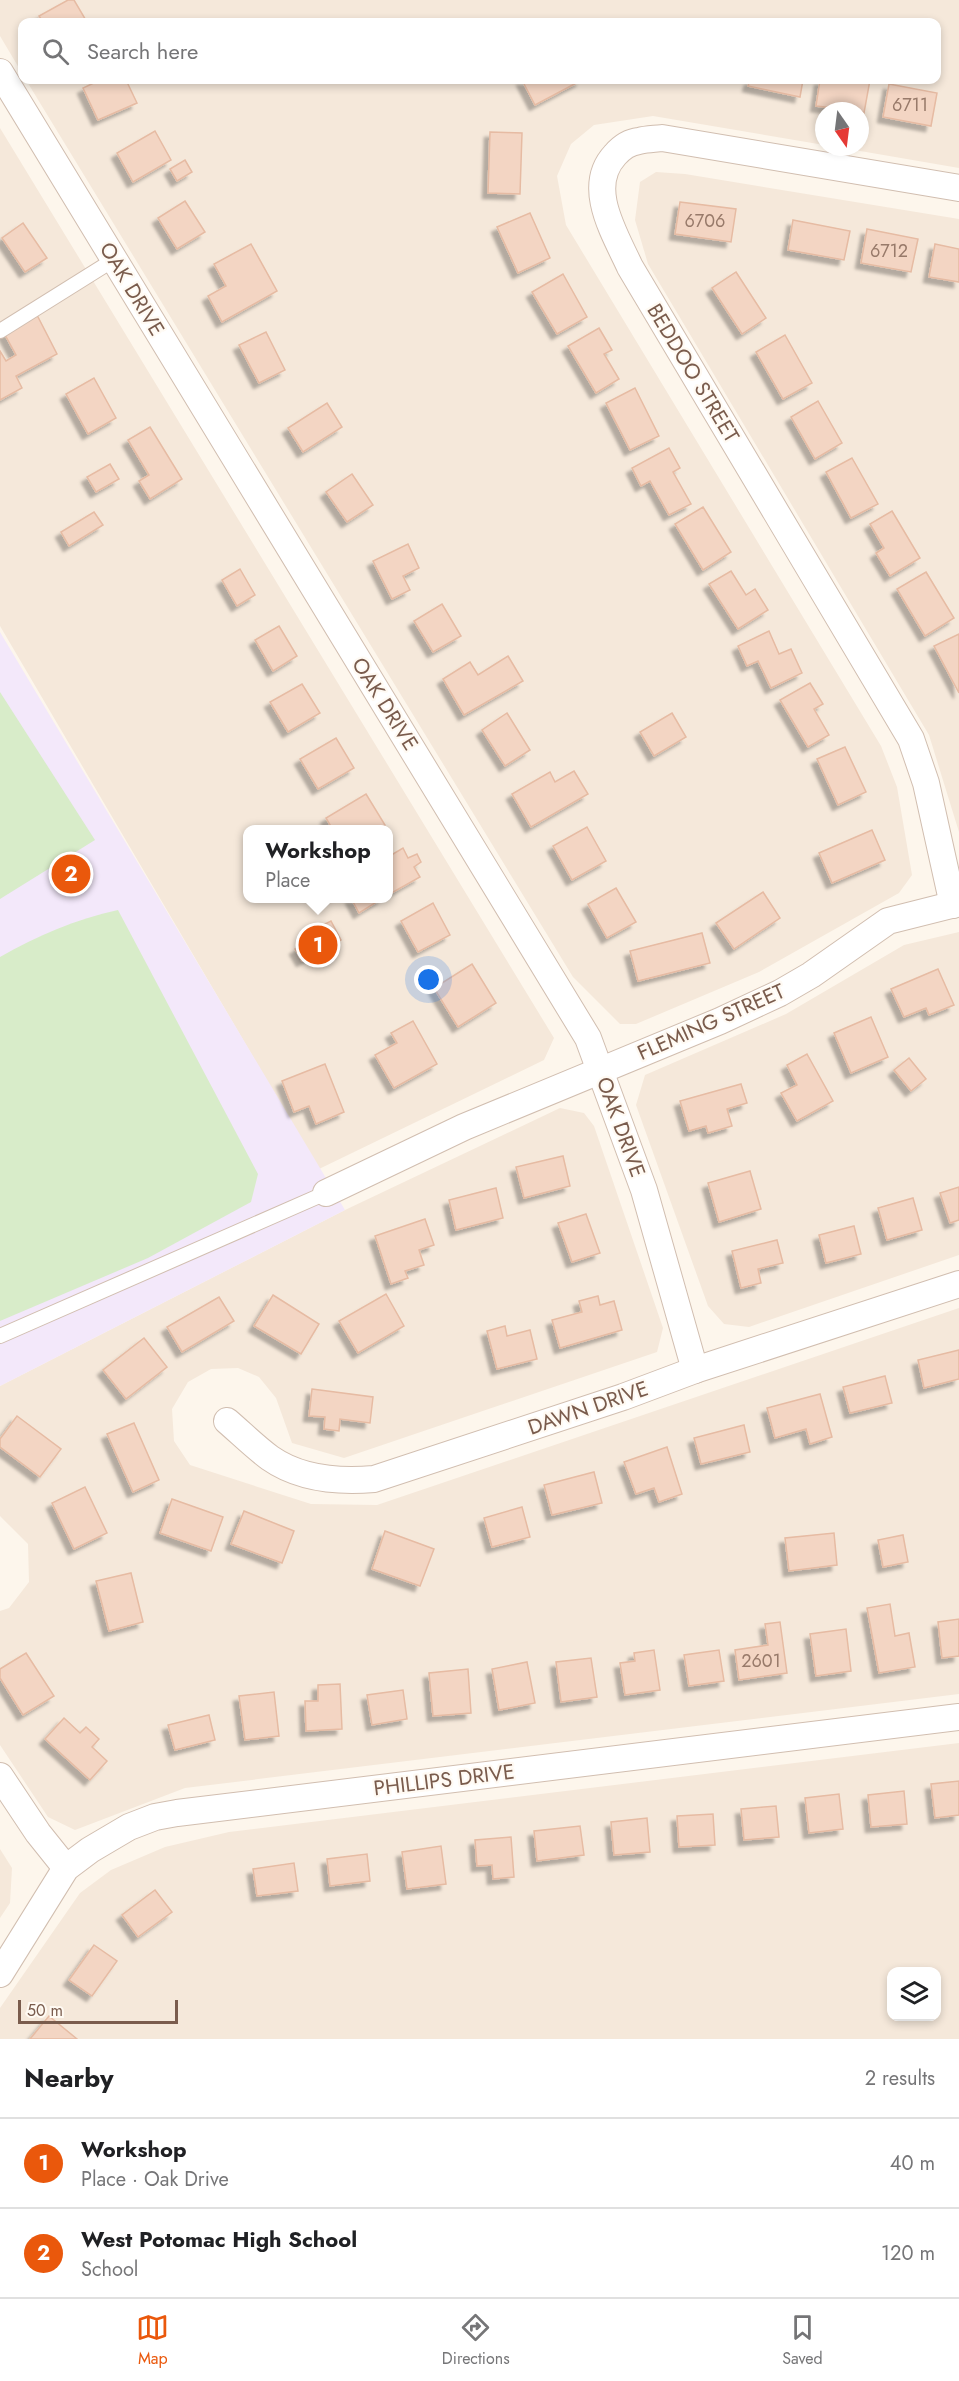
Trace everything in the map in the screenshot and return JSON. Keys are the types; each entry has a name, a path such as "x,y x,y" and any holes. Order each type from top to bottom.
{"street":[{"name":"OAK DRIVE","path":"0,72 588,1038 644,1190 695,1370"},
{"name":"BEDDOO STREET","path":"956,904 926,783 911,739 630,267 613,229 603,199 601,184 607,167 618,152 637,141 663,138 959,188"},
{"name":"FLEMING STREET","path":"326,1193 464,1127 720,1021 780,993 811,975 888,921 956,904"},
{"name":"DAWN DRIVE","path":"227,1421 270,1457 288,1468 348,1482 374,1479 623,1397 695,1370 959,1284"},
{"name":"PHILLIPS DRIVE","path":"0,1974 66,1868 90,1850 129,1827 155,1817 959,1717"},
{"path":"0,1776 38,1833 66,1868"}],"lane":[{"path":"0,331 115,259"},
{"path":"0,1336 326,1193"}],"shaded area":[{"path":"0,0 959,0 959,168 869,153 869,102 815,102 815,143 653,116 594,125 571,144 557,176 566,225 881,746 897,787 912,875 899,893 759,972 636,1024 620,1024 573,977 28,84 941,84 941,18 18,18 18,66 0,36"},
{"path":"0,128 554,1038 544,1060 319,1169 0,626"},
{"path":"656,172 685,174 959,219 959,832 929,735 648,264 635,220 640,182"},
{"path":"0,632 345,1210 0,1386"},
{"path":"959,932 959,1255 749,1327 724,1324 708,1306 636,1105 645,1075 786,1014 904,945"},
{"path":"560,1108 584,1113 594,1126 663,1328 657,1352 344,1458 292,1443 276,1398 259,1377 238,1368 211,1369 188,1382 172,1409 174,1441 190,1465 311,1504 377,1505 959,1308 959,1694 185,1788 75,1830 48,1817 0,1745 0,1611 9,1608 29,1582 28,1544 0,1516 0,1386 345,1210"},
{"path":"959,1743 959,2039 0,2039 0,2008 80,1893 111,1870 165,1847 229,1832"},
{"path":"0,1849 12,1868 10,1903 0,1918"}],"green space":[{"path":"0,692 95,840 0,899"},
{"path":"118,910 258,1174 251,1202 148,1258 0,1321 0,957 57,929"}],"building":[{"path":"68,0 74,0 85,18 40,18 39,16"},
{"path":"92,84 128,84 137,103 98,120 83,88"},
{"path":"524,84 574,84 535,105"},
{"path":"749,84 802,84 800,97 748,86"},
{"path":"819,84 869,84 866,102 817,102"},
{"path":"889,84 937,93 931,126 883,117"},
{"path":"155,131 171,160 133,182 117,153"},
{"path":"490,132 522,133 520,194 488,193"},
{"path":"185,160 192,172 177,181 170,169"},
{"path":"185,201 205,232 177,249 158,218"},
{"path":"680,202 736,209 731,242 675,234"},
{"path":"530,213 550,258 518,273 497,227"},
{"path":"793,220 850,231 844,260 788,250"},
{"path":"23,223 47,258 25,272 2,238"},
{"path":"867,229 918,239 911,272 861,263"},
{"path":"251,244 277,291 222,322 208,296 226,286 214,264"},
{"path":"935,244 959,249 959,282 929,277"},
{"path":"736,272 766,318 742,334 712,288"},
{"path":"563,274 587,317 557,334 532,292"},
{"path":"37,315 57,354 16,376 22,388 0,400 0,351 6,361 16,355 4,333"},
{"path":"599,328 612,350 604,354 619,379 596,393 568,346"},
{"path":"266,332 285,370 259,383 239,345"},
{"path":"785,335 812,383 783,399 756,352"},
{"path":"94,378 116,418 88,434 66,394"},
{"path":"635,388 659,436 630,450 606,403"},
{"path":"818,401 842,443 815,459 791,417"},
{"path":"327,403 342,427 303,452 288,428"},
{"path":"150,427 182,479 150,499 139,481 149,475 128,440"},
{"path":"669,448 680,468 673,472 691,504 669,515 650,481 641,486 632,468"},
{"path":"852,458 878,504 851,518 826,472"},
{"path":"110,464 119,479 96,492 87,477"},
{"path":"352,474 373,505 347,522 326,492"},
{"path":"703,507 731,552 703,570 675,524"},
{"path":"892,511 920,558 890,576 876,553 884,548 870,524"},
{"path":"94,512 103,525 69,546 61,532"},
{"path":"408,544 419,568 403,576 410,590 392,599 373,561"},
{"path":"240,569 255,595 237,606 222,580"},
{"path":"731,571 746,595 755,589 768,610 738,629 709,584"},
{"path":"926,572 954,618 925,636 897,589"},
{"path":"442,604 461,636 433,652 414,621"},
{"path":"279,626 297,656 273,671 255,640"},
{"path":"769,631 779,654 791,649 802,673 771,688 758,661 747,666 738,646"},
{"path":"959,634 959,693 934,646"},
{"path":"508,656 523,681 464,715 443,679 470,662 478,675"},
{"path":"810,683 823,704 814,709 829,735 808,747 780,700"},
{"path":"302,684 320,713 288,732 270,702"},
{"path":"507,713 530,750 505,766 482,730"},
{"path":"672,713 686,737 654,756 640,732"},
{"path":"336,738 354,768 318,789 300,759"},
{"path":"845,747 866,792 838,805 817,759"},
{"path":"574,771 588,794 531,827 512,794 550,772 555,782"},
{"path":"366,794 385,825 330,825 326,818"},
{"path":"587,827 606,861 572,880 553,846"},
{"path":"872,830 885,860 832,883 819,853"},
{"path":"403,848 408,858 417,854 421,862 414,867 420,877 393,892 393,854"},
{"path":"616,888 636,922 607,938 588,904"},
{"path":"763,892 780,918 734,949 716,923"},
{"path":"354,903 375,903 359,913"},
{"path":"433,903 450,935 418,952 401,921"},
{"path":"331,921 341,940 302,961 295,949 317,937 313,930"},
{"path":"702,933 710,963 638,981 630,951"},
{"path":"472,964 496,1003 458,1027 434,988"},
{"path":"938,969 954,1005 929,1015 926,1008 904,1017 891,989"},
{"path":"871,1017 888,1057 851,1073 834,1033"},
{"path":"413,1021 437,1064 394,1088 375,1055 397,1043 391,1033"},
{"path":"807,1054 833,1101 797,1121 781,1093 797,1085 787,1065"},
{"path":"909,1058 926,1079 911,1091 894,1070"},
{"path":"325,1064 344,1112 316,1124 309,1106 294,1112 282,1081"},
{"path":"741,1084 747,1103 727,1109 732,1126 708,1133 706,1126 689,1131 680,1101"},
{"path":"563,1156 570,1186 524,1198 516,1167"},
{"path":"750,1171 761,1209 719,1222 708,1183"},
{"path":"959,1187 959,1220 950,1223 940,1193"},
{"path":"496,1188 503,1218 456,1230 449,1200"},
{"path":"913,1198 922,1230 887,1240 878,1208"},
{"path":"586,1214 600,1253 572,1262 558,1223"},
{"path":"425,1219 434,1245 419,1250 424,1265 405,1271 408,1278 391,1284 375,1236"},
{"path":"854,1226 861,1254 826,1263 819,1235"},
{"path":"777,1240 783,1263 758,1269 761,1283 741,1288 732,1251"},
{"path":"386,1294 404,1326 358,1353 339,1321"},
{"path":"273,1295 319,1324 301,1354 254,1326"},
{"path":"598,1296 600,1305 614,1301 622,1330 560,1348 552,1320 582,1312 579,1301"},
{"path":"219,1297 234,1321 182,1352 167,1327"},
{"path":"505,1326 507,1336 530,1330 537,1359 497,1369 487,1331"},
{"path":"144,1338 167,1367 126,1399 103,1370"},
{"path":"959,1350 959,1379 924,1388 918,1360"},
{"path":"885,1376 892,1403 850,1413 843,1387"},
{"path":"312,1389 373,1397 370,1423 340,1419 339,1431 324,1429 325,1417 309,1416"},
{"path":"820,1394 832,1437 810,1444 806,1429 775,1438 767,1408"},
{"path":"17,1416 61,1449 40,1477 0,1447 0,1439"},
{"path":"134,1423 159,1480 133,1492 107,1434"},
{"path":"744,1425 750,1452 701,1464 694,1438"},
{"path":"667,1447 682,1494 659,1502 654,1488 636,1494 624,1462"},
{"path":"594,1472 602,1503 552,1515 544,1485"},
{"path":"85,1487 107,1533 74,1549 52,1503"},
{"path":"172,1499 223,1517 211,1551 160,1533"},
{"path":"522,1507 530,1537 492,1547 484,1518"},
{"path":"244,1511 294,1531 282,1563 231,1544"},
{"path":"385,1531 434,1549 420,1586 372,1569"},
{"path":"834,1533 837,1565 789,1571 785,1538"},
{"path":"903,1535 908,1562 883,1567 878,1540"},
{"path":"131,1573 143,1622 109,1631 96,1581"},
{"path":"890,1604 895,1636 909,1633 915,1667 879,1673 867,1608"},
{"path":"959,1619 959,1656 942,1658 938,1622"},
{"path":"780,1622 787,1673 739,1680 735,1650 768,1645 765,1624"},
{"path":"846,1629 851,1671 816,1676 810,1634"},
{"path":"654,1650 660,1690 625,1695 620,1663 635,1661 634,1653"},
{"path":"719,1650 724,1681 689,1686 684,1655"},
{"path":"26,1653 54,1696 23,1715 0,1678 0,1669"},
{"path":"591,1658 597,1697 561,1702 556,1662"},
{"path":"527,1662 535,1703 499,1710 492,1669"},
{"path":"468,1669 471,1713 433,1716 429,1673"},
{"path":"340,1684 342,1729 306,1731 305,1701 318,1701 318,1685"},
{"path":"403,1690 407,1719 372,1725 367,1695"},
{"path":"274,1692 279,1736 245,1740 239,1696"},
{"path":"209,1715 215,1740 175,1750 168,1725"},
{"path":"64,1718 80,1733 86,1727 99,1739 92,1747 107,1761 90,1780 45,1739"},
{"path":"959,1781 959,1815 935,1818 931,1784"},
{"path":"904,1791 907,1824 871,1827 868,1795"},
{"path":"839,1794 843,1829 809,1833 805,1798"},
{"path":"776,1806 779,1837 744,1840 741,1809"},
{"path":"713,1814 715,1845 679,1847 677,1816"},
{"path":"647,1818 650,1852 614,1855 611,1822"},
{"path":"580,1826 584,1855 537,1861 534,1831"},
{"path":"511,1837 514,1877 493,1879 492,1865 477,1866 475,1840"},
{"path":"441,1846 446,1884 407,1889 402,1852"},
{"path":"367,1854 370,1881 330,1886 327,1859"},
{"path":"294,1863 298,1891 257,1896 253,1869"},
{"path":"155,1890 172,1912 138,1937 122,1915"},
{"path":"94,1945 117,1961 92,1996 69,1980"},
{"path":"49,2016 77,2039 30,2039"}],"place":[{"name":"West Potomac High School","path":"71,874"},
{"name":"Workshop","path":"318,945"}]}
